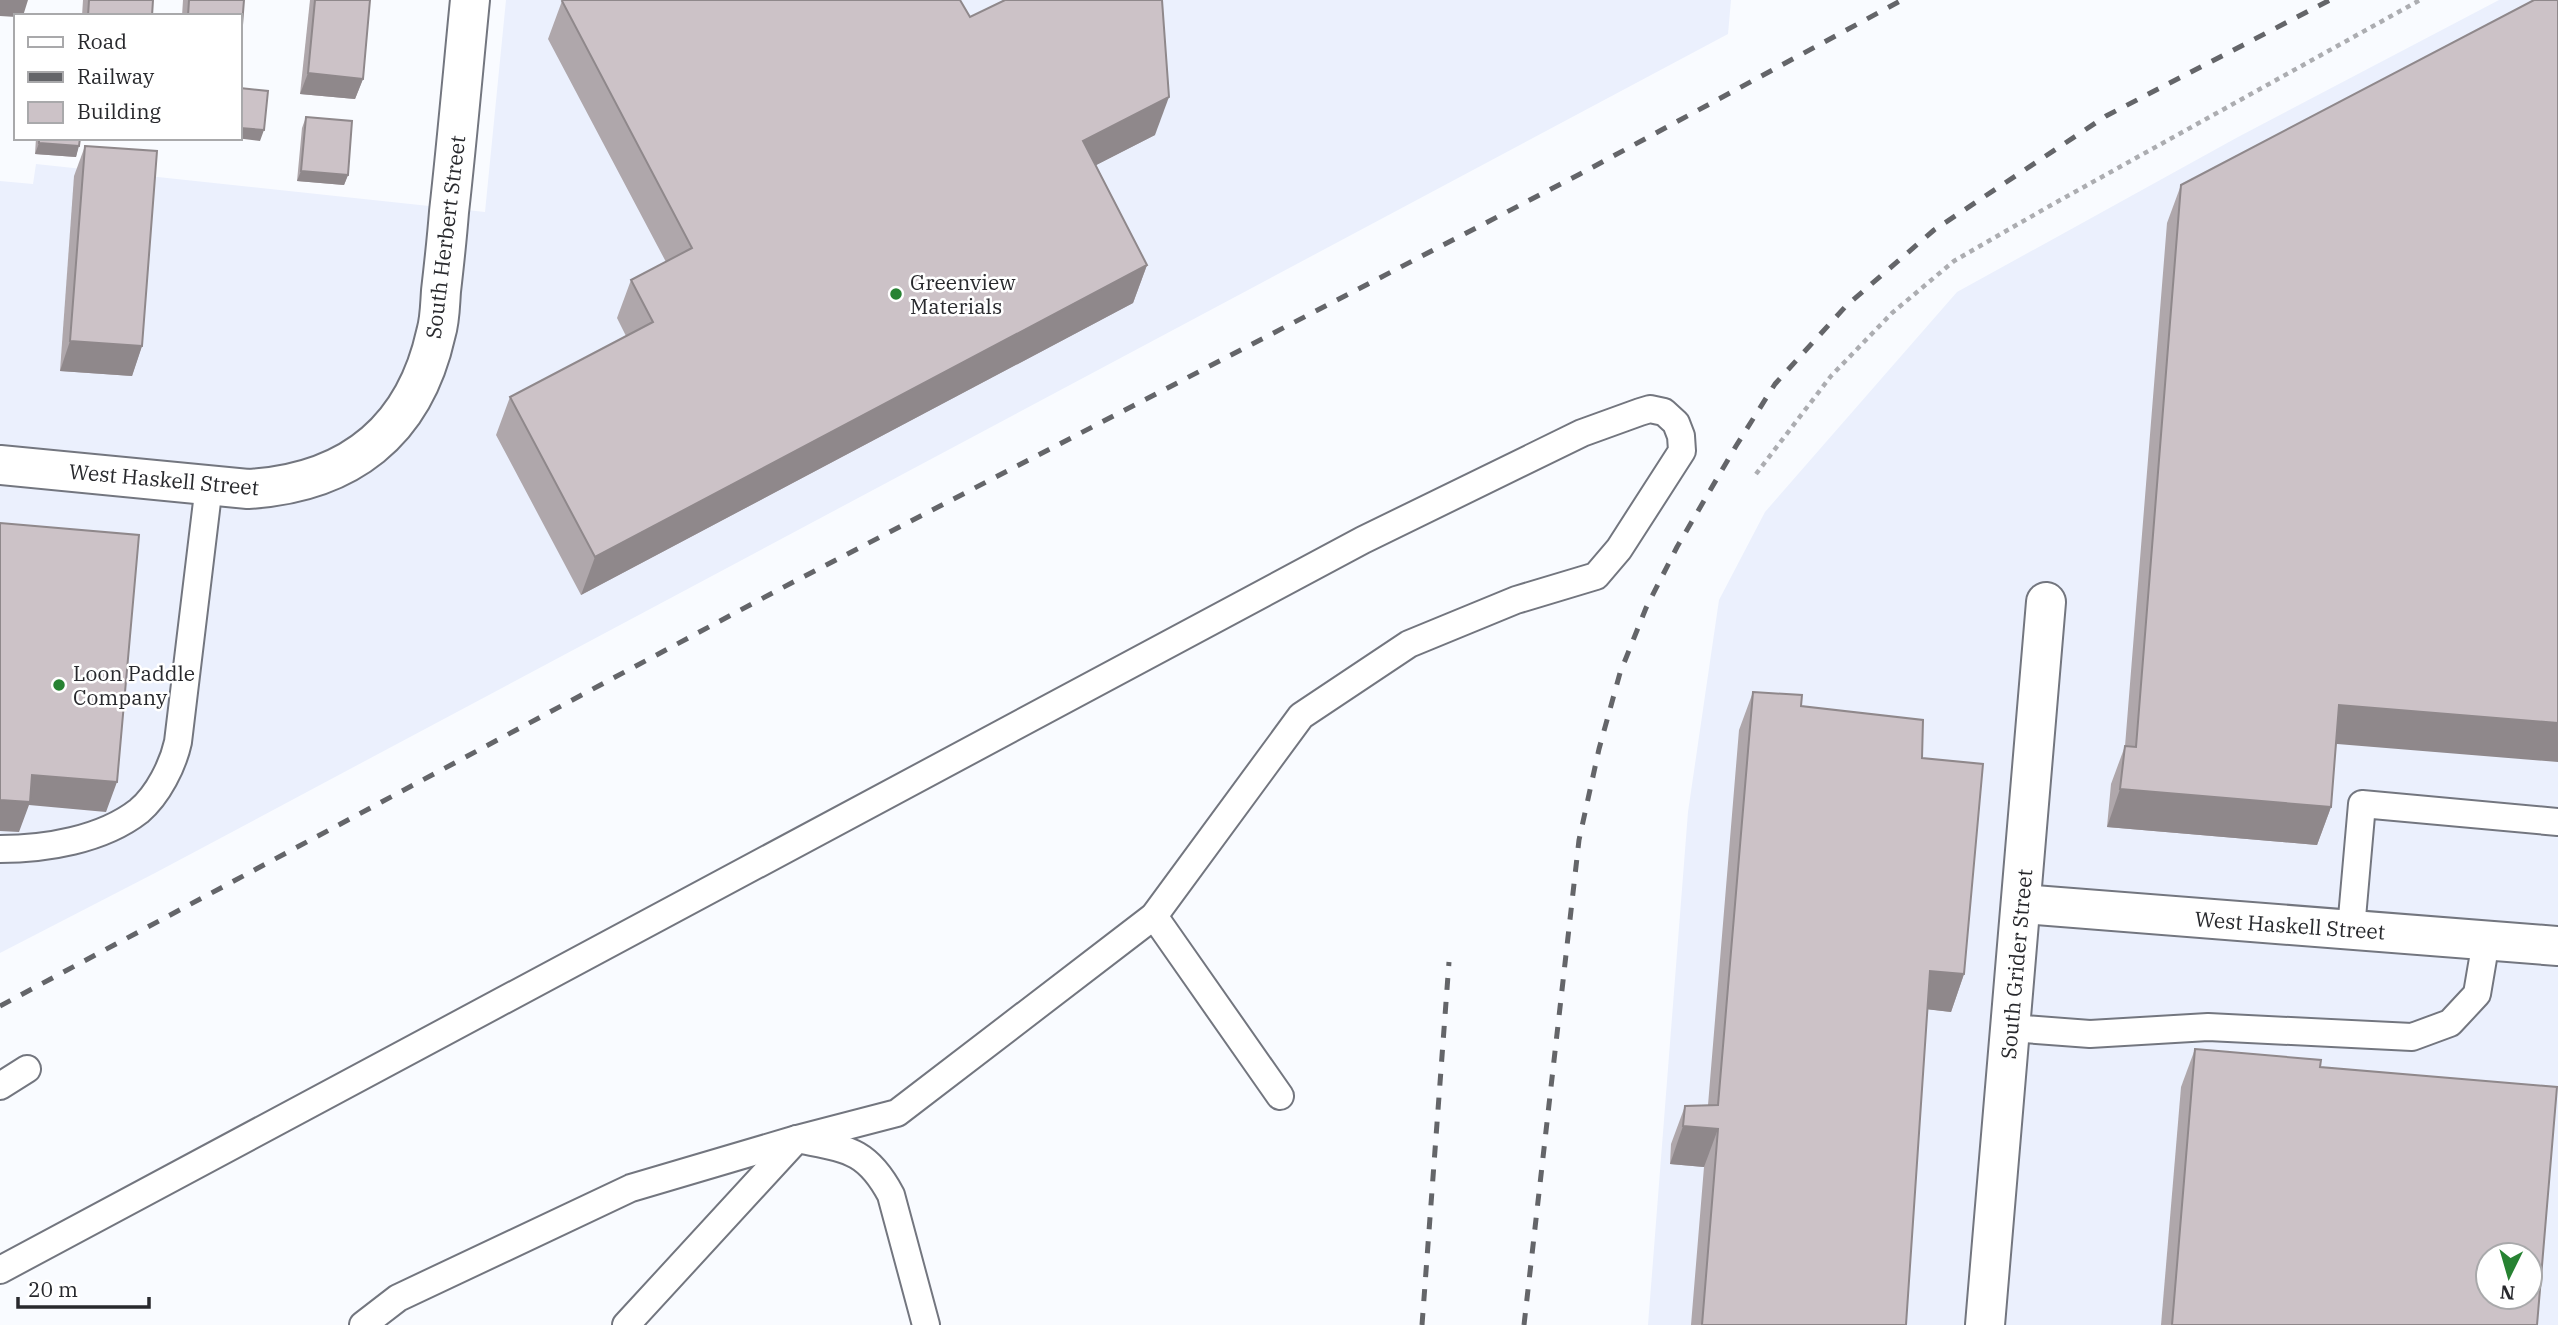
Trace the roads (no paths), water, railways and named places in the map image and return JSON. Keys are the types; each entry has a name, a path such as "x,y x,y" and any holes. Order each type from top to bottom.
{"street":[{"name":"South Herbert Street","path":"363,452 392,427 419,388 437,332 470,0"},
{"name":"West Haskell Street","path":"0,465 248,489 282,486 313,478 363,452"},
{"name":"South Grider Street","path":"1985,1325 2046,602"},
{"name":"West Haskell Street","path":"2021,904 2558,946"}],"lane":[{"path":"0,1270 1363,540 1582,433 1650,410 1664,412 1675,423 1681,436 1682,451 1619,549 1596,576 1516,600 1409,644 1301,716 1154,916 897,1113 797,1139 631,1188 398,1298 363,1325"},
{"path":"0,849 26,849 61,843 118,824 140,810 165,776 174,760 178,742 209,485"},
{"path":"2351,929 2361,804 2558,822"},
{"path":"1154,916 1280,1096"},
{"path":"2011,1028 2090,1034 2208,1027 2412,1037 2450,1023 2477,994 2486,941"},
{"path":"0,1086 27,1069"},
{"path":"626,1325 797,1139"},
{"path":"797,1139 836,1147 864,1158 882,1177 891,1195 926,1325"}],"railway":[{"path":"0,1006 778,590 1580,174 1902,0"},
{"path":"1524,1325 1579,840 1599,749 1620,673 1646,608 1677,547 1736,446 1775,384 1846,306 1934,230 2106,116 2330,0"},
{"path":"1422,1325 1449,962"}],"place":[{"name":"Greenview Materials","path":"896,294"},
{"name":"Loon Paddle Company","path":"59,685"}]}
